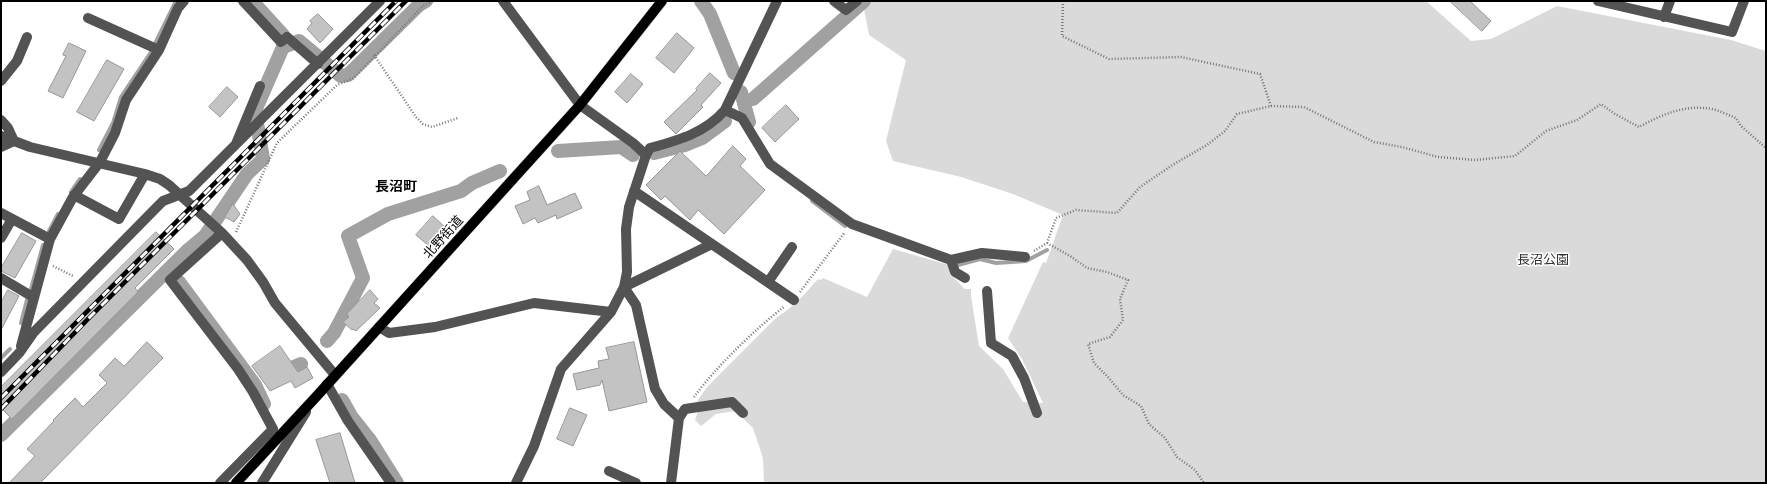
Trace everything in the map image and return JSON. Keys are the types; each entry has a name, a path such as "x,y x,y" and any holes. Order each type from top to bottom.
{"main road":[{"name":"北野街道","path":"236,483 315,398 580,105 662,1"}],"street":[{"path":"20,352 33,297 50,239 74,195 100,162 115,133 126,100 159,50 178,8 184,1"},
{"path":"243,1 281,42 286,37 318,64"},
{"path":"1,372 20,352 34,332 163,201 189,191 234,148 380,1"},
{"path":"503,1 580,105 633,143 646,155"},
{"path":"516,483 534,446 561,369 611,312 624,287 627,272 626,229 629,207 646,155 650,148 684,139 698,132 717,119 725,110 777,1"},
{"path":"834,1 846,10 857,1"},
{"path":"1598,1 1625,4 1664,17 1732,32 1744,1"},
{"path":"1664,17 1670,1"},
{"path":"88,18 159,50"},
{"path":"1,81 17,61 27,37"},
{"path":"234,148 260,86"},
{"path":"725,110 742,118 770,164 852,224 910,248 951,260 982,253 1024,257"},
{"path":"1,120 8,128 14,142"},
{"path":"1,136 14,142 100,162 160,179 181,195 222,233 247,260 263,282 275,303 335,376"},
{"path":"1,147 14,142"},
{"path":"74,195 118,218 146,174"},
{"path":"634,191 794,300"},
{"path":"1,213 50,239"},
{"path":"1,238 12,219"},
{"path":"220,483 273,429 253,392 238,369 170,280 222,233"},
{"path":"624,287 712,244"},
{"path":"768,282 792,247"},
{"path":"951,260 955,272 965,278"},
{"path":"1,278 33,297"},
{"path":"624,287 636,305 655,389 664,404 679,418"},
{"path":"987,291 991,343 1012,356 1024,378 1037,413"},
{"path":"379,327 389,333 435,327 534,303 611,312"},
{"path":"327,384 348,421 392,483"},
{"path":"262,483 315,398"},
{"path":"671,483 679,418 685,409 732,402 743,413"},
{"path":"609,471 636,483"}],"path":[{"path":"231,243 277,143 337,85 354,78 423,6 433,1"},
{"path":"1063,1 1062,36 1109,59 1181,57 1260,74 1271,106"},
{"path":"374,56 416,117 423,124 432,127 458,118"},
{"path":"1024,257 1047,243 1056,218 1076,210 1117,213 1140,186 1207,145 1225,131 1237,114 1271,106 1304,107 1374,142 1402,147 1438,157 1467,159 1515,156 1546,131 1577,120 1601,104 1615,114 1639,126 1658,117 1682,109 1704,108 1736,118 1741,126 1766,148"},
{"path":"685,409 699,390 749,338 774,314 794,300 852,224"},
{"path":"1047,243 1087,268 1107,272 1128,280 1120,299 1123,320 1110,337 1088,344 1094,363 1123,395 1141,406 1149,424 1165,438 1178,457 1195,470 1204,483"},
{"path":"43,261 84,281"}],"green space":[{"name":"長沼公園","path":"870,1 1426,1 1471,41 1491,39 1557,6 1731,40 1766,51 1766,483 763,483 763,458 753,428 735,411 716,414 701,426 695,420 700,405 694,406 707,387 776,318 798,300 818,279 821,280 823,278 867,297 893,249 949,265 950,274 965,289 971,289 979,346 1003,369 1023,402 1043,403 1022,359 1008,338 1043,262 1046,263 1063,215 1013,194 961,177 893,161 886,141 906,60 869,35 864,9"}],"building":[{"path":"1450,1 1470,1 1491,21 1482,31"},
{"path":"318,14 333,29 320,43 307,29 312,23 310,21"},
{"path":"677,33 694,48 674,73 656,58"},
{"path":"69,43 86,51 63,98 48,91 66,56 63,55"},
{"path":"107,60 124,69 94,121 77,112"},
{"path":"710,73 721,83 701,105 703,107 676,134 664,122 697,90 696,89"},
{"path":"631,74 643,84 627,103 615,92"},
{"path":"227,87 238,97 220,117 209,107"},
{"path":"786,105 799,119 775,142 762,128"},
{"path":"733,146 746,159 740,166 765,190 724,234 698,210 690,220 665,196 661,200 646,185 680,151 706,176"},
{"path":"539,186 547,205 575,193 582,208 557,219 556,215 538,223 535,218 523,224 515,206 530,200 527,192"},
{"path":"233,204 240,214 234,222 225,217"},
{"path":"433,216 446,228 434,244 432,242 429,246 416,235"},
{"path":"156,232 174,249 135,288 138,292 12,419 1,408 1,387"},
{"path":"22,233 36,241 15,278 1,271 1,268"},
{"path":"8,290 19,296 1,330 1,303"},
{"path":"370,290 378,299 374,303 380,308 356,331 353,329 352,330 343,322 349,317 347,314"},
{"path":"147,342 163,358 40,483 9,483 35,456 27,449 54,421 53,420 75,398 83,407 107,383 99,375 115,358 124,366"},
{"path":"634,342 647,402 609,411 602,380 600,385 577,390 573,374 599,368 598,361 609,359 606,348"},
{"path":"280,346 298,372 307,367 313,378 295,388 291,381 270,391 252,366"},
{"path":"570,408 587,415 573,446 557,439"},
{"path":"340,433 355,483 330,483 316,440"}],"waterway":[{"path":"99,150 113,123 121,97 151,52 176,1"},
{"path":"1,435 187,251 205,236 247,174 263,159 255,111 283,47 283,35 252,1"},
{"path":"286,46 299,41 341,76 348,75 419,5 426,1"},
{"path":"701,1 710,14 734,73"},
{"path":"753,99 864,1"},
{"path":"741,92 749,122"},
{"path":"654,153 685,145 702,138 725,121"},
{"path":"558,151 621,147 633,155"},
{"path":"327,341 334,333 363,278 348,236 388,214 461,191 472,183 500,171"},
{"path":"71,192 80,179"},
{"path":"812,201 845,226"},
{"path":"49,231 58,214"},
{"path":"31,289 43,245"},
{"path":"958,265 980,259 996,263 1026,261 1047,250"},
{"path":"179,282 255,385 264,404"},
{"path":"21,323 27,300"},
{"path":"1,358 10,349"},
{"path":"278,374 301,364"},
{"path":"342,400 351,416 370,440 397,483"}],"railway":[{"path":"1,398 396,1"},
{"path":"1,409 87,320 406,1"}],"district":[{"name":"長沼町","path":"396,186"}]}
